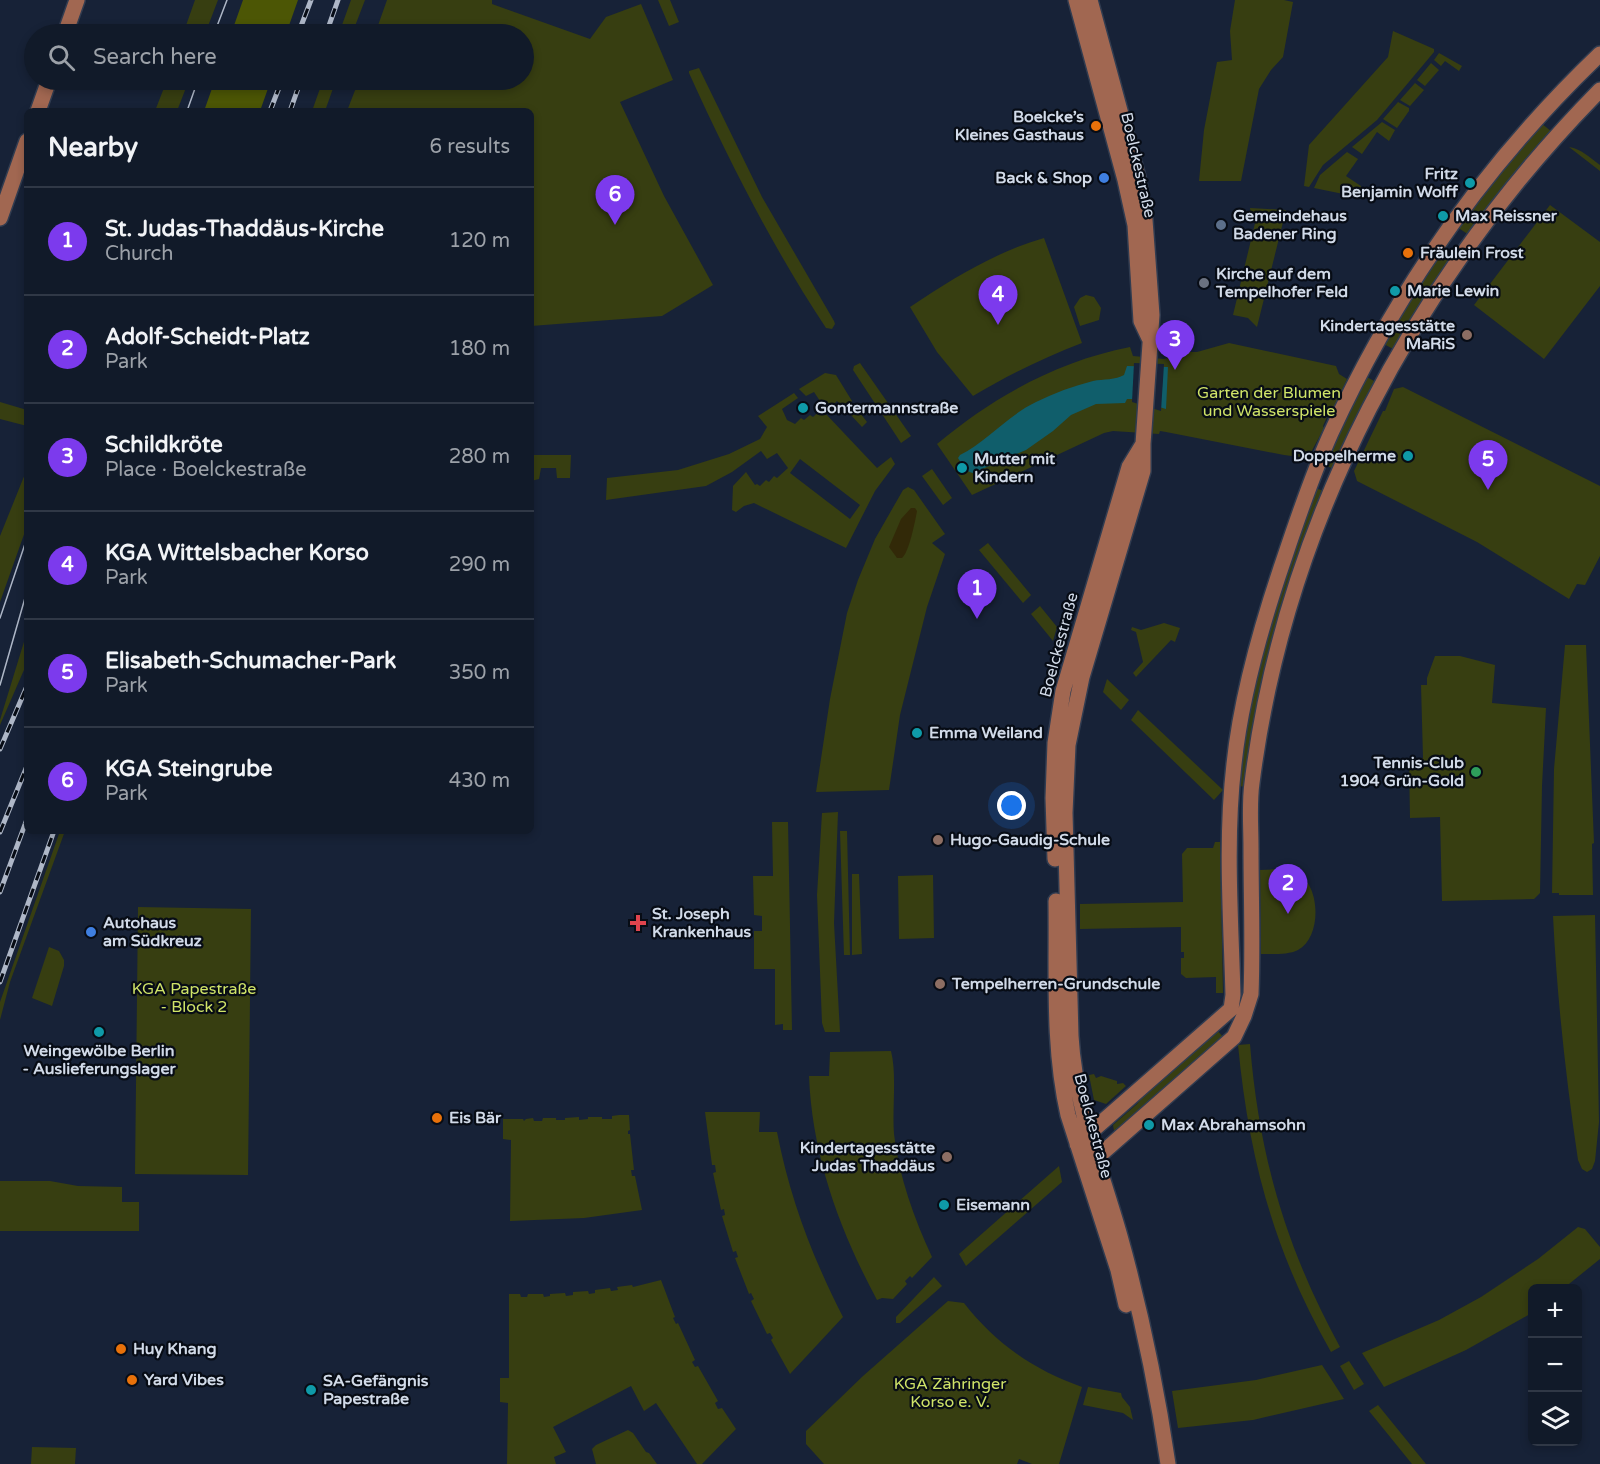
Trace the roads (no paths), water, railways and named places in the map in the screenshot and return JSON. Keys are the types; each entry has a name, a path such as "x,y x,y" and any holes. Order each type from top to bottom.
{"street":[{"path":"69,24 77,0"},
{"name":"Boelckestraße","path":"1076,0 1135,225 1142,321 1151,340"},
{"name":"Boelckestraße","path":"1090,0 1129,142 1142,200 1152,315 1144,438 1129,467 1070,665 1063,691 1055,742 1053,798 1057,1036 1063,1092 1083,1139 1148,1358 1168,1464"},
{"path":"1083,1139 1231,1009 1233,995 1230,819 1234,760 1246,698 1264,621 1318,465 1358,378 1431,253 1464,207 1512,147 1600,54"},
{"path":"39,108 45,90"},
{"path":"1090,1163 1234,1037 1244,1016 1251,994 1251,801 1255,764 1266,700 1289,611 1327,498 1381,385 1416,323 1456,262 1526,170 1600,90"},
{"path":"0,218 24,150"},
{"name":"Boelckestraße","path":"1113,1238 1158,1464"}],"tram line":[{"path":"218,24 227,0"},
{"path":"188,108 194,90"},
{"path":"0,618 24,547"},
{"path":"0,685 24,601"}],"railway":[{"path":"302,24 311,0"},
{"path":"330,24 338,0"},
{"path":"271,108 278,90"},
{"path":"291,108 297,90"},
{"path":"0,749 24,693"},
{"path":"0,832 24,773"},
{"path":"0,892 24,827"},
{"path":"0,982 53,834"}],"place":[{"name":"Boelcke’s Kleines Gasthaus","path":"1096,126"},
{"name":"Back & Shop","path":"1104,178"},
{"name":"Fritz Benjamin Wolff","path":"1470,183"},
{"name":"Max Reissner","path":"1443,216"},
{"name":"KGA Steingrube","path":"615,225"},
{"name":"Gemeindehaus Badener Ring","path":"1221,225"},
{"name":"Fräulein Frost","path":"1408,253"},
{"name":"Kirche auf dem Tempelhofer Feld","path":"1204,283"},
{"name":"Marie Lewin","path":"1395,291"},
{"name":"KGA Wittelsbacher Korso","path":"998,325"},
{"name":"Kindertagesstätte MaRiS","path":"1467,335"},
{"name":"Schildkröte","path":"1175,370"},
{"name":"Gontermannstraße","path":"803,408"},
{"name":"Doppelherme","path":"1408,456"},
{"name":"Mutter mit Kindern","path":"962,468"},
{"name":"Elisabeth-Schumacher-Park","path":"1488,490"},
{"name":"St. Judas-Thaddäus-Kirche","path":"977,619"},
{"name":"Emma Weiland","path":"917,733"},
{"name":"Tennis-Club 1904 Grün-Gold","path":"1476,772"},
{"name":"Hugo-Gaudig-Schule","path":"938,840"},
{"name":"Adolf-Scheidt-Platz","path":"1288,914"},
{"name":"St. Joseph Krankenhaus","path":"638,923"},
{"name":"Autohaus am Südkreuz","path":"91,932"},
{"name":"Tempelherren-Grundschule","path":"940,984"},
{"name":"Weingewölbe Berlin - Auslieferungslager","path":"99,1032"},
{"name":"Eis Bär","path":"437,1118"},
{"name":"Max Abrahamsohn","path":"1149,1125"},
{"name":"Kindertagesstätte Judas Thaddäus","path":"947,1157"},
{"name":"Eisemann","path":"944,1205"},
{"name":"Huy Khang","path":"121,1349"},
{"name":"Yard Vibes","path":"132,1380"},
{"name":"SA-Gefängnis Papestraße","path":"311,1390"}],"park label":[{"name":"Garten der Blumen und Wasserspiele","path":"1269,402"},
{"name":"KGA Papestraße - Block 2","path":"194,998"},
{"name":"KGA Zähringer Korso e. V.","path":"950,1393"}]}
